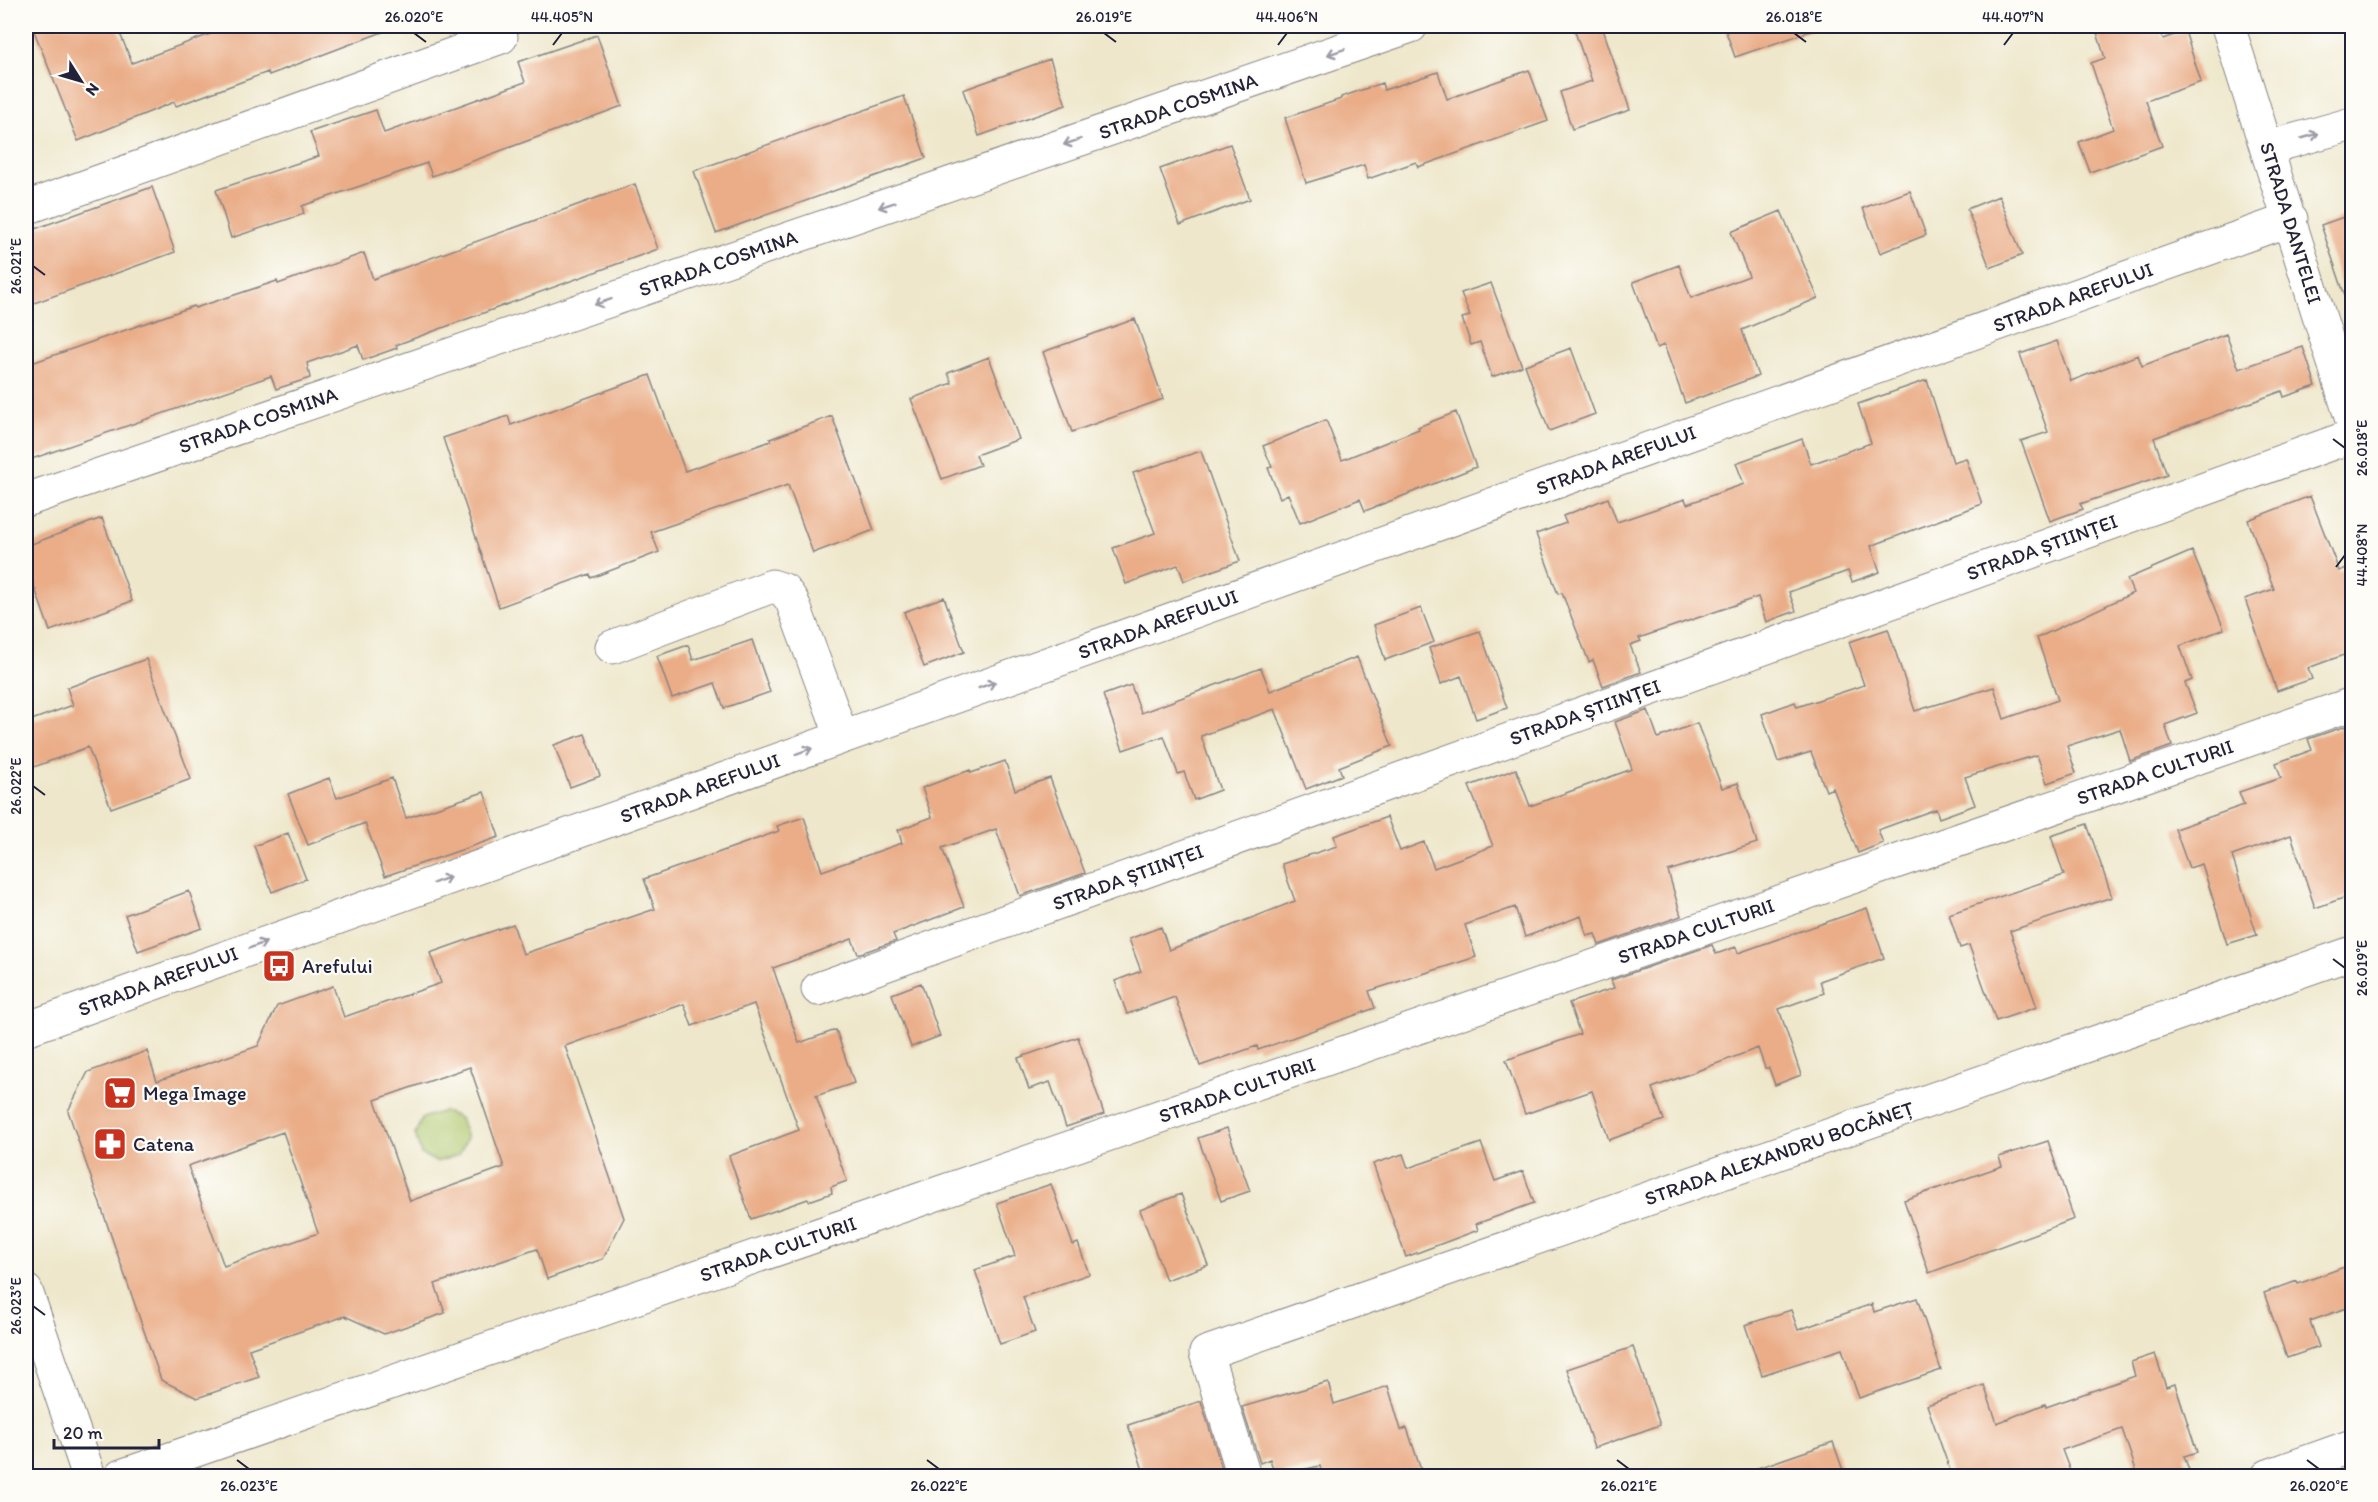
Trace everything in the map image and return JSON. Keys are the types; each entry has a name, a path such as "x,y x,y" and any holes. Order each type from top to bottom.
{"street":[{"name":"STRADA COSMINA","path":"26,500 1411,26"},
{"name":"STRADA DANTELEI","path":"2228,26 2291,219 2352,420"},
{"path":"26,208 501,37"},
{"path":"2267,148 2352,124"},
{"name":"STRADA AREFULUI","path":"26,1029 2291,219"},
{"name":"STRADA ȘTIINȚEI","path":"818,989 2352,436"},
{"path":"612,647 772,586 784,590 792,601 842,737"},
{"name":"STRADA CULTURII","path":"121,1476 2352,704"},
{"name":"STRADA ALEXANDRU BOCĂNEȚ","path":"1244,1476 1206,1353 2352,953"},
{"path":"26,1291 89,1476"},
{"path":"2268,1476 2352,1446"}],"green space":[{"path":"444,1111 460,1118 467,1138 459,1155 436,1162 421,1154 415,1134 422,1118"}],"building":[{"path":"32,26 117,26 132,63 232,26 392,26 393,28 269,75 268,72 176,106 174,102 78,141"},
{"path":"1573,26 1602,26 1630,110 1572,129 1560,92 1592,81"},
{"path":"1724,26 1814,26 1814,30 1735,57"},
{"path":"2095,26 2158,26 2163,39 2185,31 2201,82 2146,101 2162,146 2090,172 2079,142 2113,129 2091,63 2105,58"},
{"path":"597,35 622,106 432,176 427,163 302,206 304,214 231,238 216,190 319,156 310,132 376,110 384,133 525,82 518,62"},
{"path":"1050,59 1066,105 979,136 963,90"},
{"path":"1529,70 1548,121 1418,167 1416,162 1368,179 1364,165 1306,183 1285,118 1382,83 1384,90 1438,72 1447,99"},
{"path":"904,96 926,158 716,233 694,171"},
{"path":"1230,144 1250,199 1180,225 1160,169"},
{"path":"635,184 658,249 396,345 397,348 363,360 358,345 307,363 310,378 276,389 271,376 26,461 26,365 194,306 195,308 277,281 278,284 364,253 373,279"},
{"path":"152,187 175,252 26,306 26,232"},
{"path":"1910,191 1926,235 1880,253 1863,208"},
{"path":"1999,196 2022,255 1990,268 1967,209"},
{"path":"1781,211 1818,298 1742,330 1758,376 1685,403 1664,345 1657,348 1633,282 1679,265 1691,298 1749,276 1731,232"},
{"path":"2352,214 2352,304 2348,305 2321,225"},
{"path":"1491,283 1522,366 1492,377 1480,342 1471,345 1462,318 1470,316 1461,293"},
{"path":"1135,319 1163,399 1072,432 1043,352"},
{"path":"2226,334 2239,369 2303,347 2316,386 2284,397 2282,391 2154,438 2167,475 2080,504 2083,509 2050,521 2021,441 2048,432 2020,354 2057,341 2071,381 2138,355 2142,366"},
{"path":"1571,348 1595,414 1549,431 1525,365"},
{"path":"989,357 1019,439 976,455 980,465 942,479 911,399 952,383 948,373"},
{"path":"650,375 685,471 771,441 770,439 832,416 874,530 813,553 788,485 651,532 659,552 591,578 590,574 499,607 443,438 508,416 511,425"},
{"path":"1927,380 1953,462 1966,458 1982,504 1871,546 1880,572 1852,582 1848,571 1789,592 1796,611 1766,622 1758,597 1639,638 1641,641 1630,645 1641,672 1603,686 1593,660 1589,662 1562,593 1558,594 1536,534 1566,523 1563,516 1608,498 1617,522 1685,499 1687,504 1744,484 1736,463 1802,439 1811,464 1871,443 1858,404"},
{"path":"1456,412 1476,467 1365,511 1360,499 1300,523 1288,494 1280,498 1268,468 1272,467 1263,446 1326,420 1342,460"},
{"path":"1201,451 1240,561 1184,581 1178,565 1126,584 1113,548 1155,533 1133,473"},
{"path":"2310,496 2339,571 2352,566 2352,652 2308,668 2312,679 2277,691 2245,599 2274,589 2248,520"},
{"path":"102,518 132,601 50,631 26,563 26,546"},
{"path":"2192,551 2224,629 2180,646 2192,680 2185,683 2197,713 2165,725 2172,746 2130,761 2120,729 2067,746 2076,773 2047,783 2037,755 1965,777 1975,805 1939,818 1936,809 1878,830 1883,843 1858,853 1833,788 1826,791 1811,752 1778,762 1762,714 1795,702 1797,707 1864,685 1849,642 1888,629 1915,711 1994,687 2004,719 2058,700 2037,638 2133,593 2127,579"},
{"path":"944,597 964,652 924,667 904,612"},
{"path":"1421,608 1434,642 1385,660 1374,625"},
{"path":"1480,631 1507,708 1476,719 1461,676 1441,684 1429,648"},
{"path":"752,640 770,692 724,708 715,683 672,698 657,656 688,645 693,660"},
{"path":"1357,657 1392,746 1339,767 1342,775 1306,789 1275,709 1201,736 1220,790 1194,800 1184,772 1178,774 1164,736 1123,750 1103,695 1131,685 1141,713 1261,668 1270,691"},
{"path":"146,659 191,779 111,808 88,747 26,770 26,722 73,705 67,688"},
{"path":"1648,710 1658,738 1697,723 1722,788 1738,783 1757,843 1668,871 1681,916 1599,945 1595,934 1587,936 1581,916 1525,937 1515,907 1465,925 1476,957 1369,991 1375,1008 1258,1050 1257,1046 1200,1066 1175,997 1127,1014 1115,981 1141,971 1129,939 1161,927 1169,950 1295,901 1282,864 1337,846 1334,836 1387,817 1400,851 1424,842 1434,868 1493,846 1469,786 1516,769 1530,806 1632,769 1615,722"},
{"path":"2352,724 2352,895 2315,908 2291,835 2232,856 2257,935 2227,944 2202,864 2189,868 2175,829 2244,805 2239,792 2281,778 2276,763 2312,750 2308,739"},
{"path":"585,734 600,776 570,787 554,745"},
{"path":"1005,761 1015,790 1050,778 1085,873 1020,896 996,829 942,848 964,907 893,934 896,941 858,954 852,939 773,968 799,1043 836,1030 854,1083 816,1096 847,1181 831,1187 832,1193 751,1219 729,1156 799,1130 754,1004 692,1026 684,1004 565,1046 624,1218 603,1259 547,1279 537,1249 435,1284 445,1313 384,1334 345,1316 249,1349 259,1377 197,1398 161,1380 68,1111 88,1072 147,1051 157,1081 258,1046 277,1006 333,986 344,1017 441,983 430,953 513,924 523,954 655,909 644,879 779,831 777,826 804,817 822,871 902,843 898,830 932,817 922,788 970,770 971,773","holes":["470,1067 504,1167 410,1201 375,1100","283,1132 318,1233 224,1266 188,1166"]},
{"path":"329,778 337,798 392,778 406,818 484,792 499,837 385,876 365,823 308,845 288,794"},
{"path":"2087,824 2112,897 2010,931 2037,1007 1996,1021 1969,945 1960,948 1949,914 2064,875 2051,836"},
{"path":"288,833 306,879 272,892 254,846"},
{"path":"189,891 202,928 138,951 125,915"},
{"path":"1867,908 1884,958 1820,981 1824,993 1779,1009 1801,1075 1775,1085 1769,1068 1765,1068 1758,1048 1652,1088 1664,1120 1609,1140 1592,1091 1525,1114 1506,1060 1580,1034 1569,1003 1614,988 1611,980 1712,945 1716,954 1736,947 1738,953"},
{"path":"921,983 940,1036 911,1047 892,994"},
{"path":"1078,1037 1104,1114 1066,1127 1050,1082 1029,1089 1018,1058"},
{"path":"1227,1128 1250,1191 1221,1201 1198,1138"},
{"path":"2048,1141 2074,1219 1929,1273 1904,1200 2002,1166 1999,1157"},
{"path":"1481,1143 1495,1181 1523,1171 1534,1203 1476,1224 1478,1230 1406,1257 1373,1164 1403,1154 1408,1168"},
{"path":"1051,1184 1073,1245 1078,1243 1089,1274 1023,1297 1035,1332 1000,1344 975,1270 1015,1256 997,1203"},
{"path":"1181,1194 1208,1265 1166,1280 1140,1210"},
{"path":"2352,1264 2352,1306 2310,1321 2319,1347 2287,1358 2264,1293 2297,1281 2298,1284"},
{"path":"1917,1298 1941,1370 1859,1398 1842,1349 1762,1375 1745,1325 1791,1310 1798,1330 1872,1304 1874,1312"},
{"path":"1633,1347 1660,1425 1594,1448 1567,1369"},
{"path":"2155,1354 2166,1387 2175,1384 2197,1452 2184,1456 2189,1470 2169,1476 2138,1476 2122,1429 2062,1450 2072,1476 1952,1476 1927,1405 1984,1385 1997,1423 2045,1404 2046,1407 2135,1376 2131,1362"},
{"path":"1328,1382 1334,1404 1388,1386 1401,1430 1407,1428 1423,1476 1322,1476 1320,1466 1275,1476 1270,1459 1260,1463 1242,1407"},
{"path":"1201,1401 1224,1475 1145,1476 1128,1425"},
{"path":"1833,1442 1845,1476 1746,1476 1746,1472"}],"place":[{"name":"Arefului","path":"279,966"},
{"name":"Mega Image","path":"120,1093"},
{"name":"Catena","path":"110,1144"}]}
